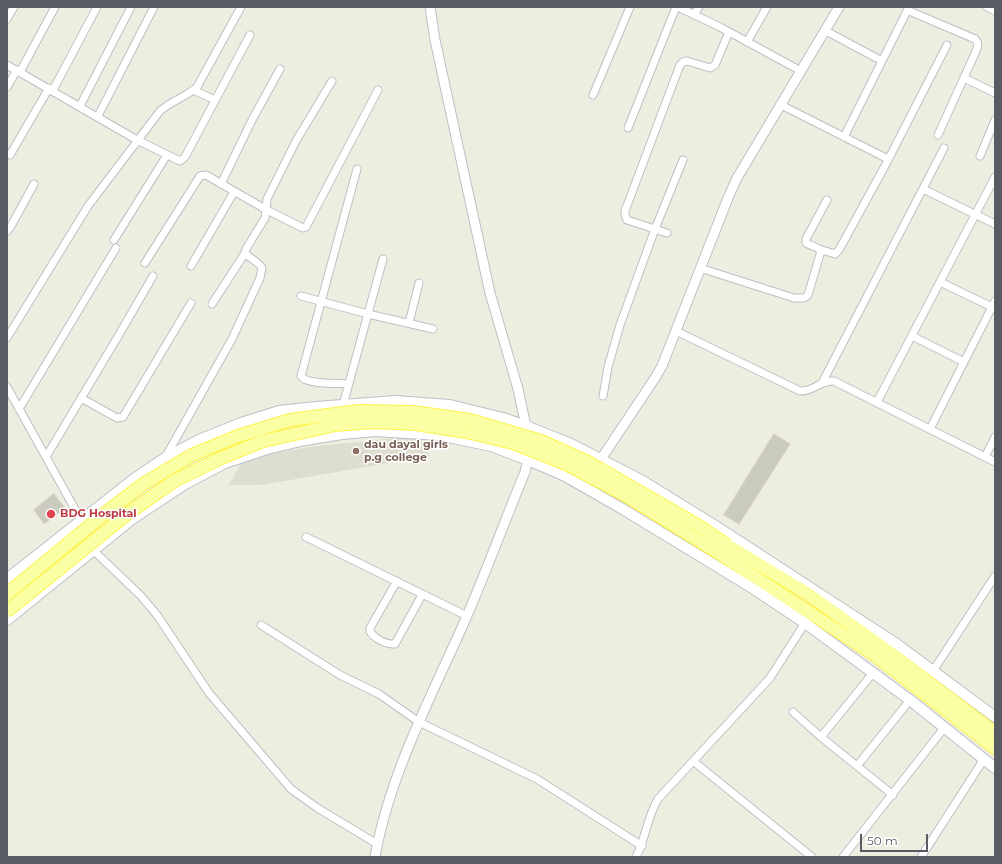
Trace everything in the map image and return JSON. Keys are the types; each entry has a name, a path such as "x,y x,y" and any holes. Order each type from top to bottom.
{"main road":[{"path":"7,579 134,479 165,458 199,440 241,423 279,411 344,405 395,401 450,405 503,418 526,426 571,444 641,480 714,525 898,645 995,717"},
{"path":"7,594 104,514 143,484 192,455 238,436 290,420 358,411 413,412 470,420 542,441 590,463 699,526 727,545 808,594 881,646 995,733"},
{"path":"7,611 126,515 174,481 221,458 263,441 335,425 373,422 416,424 467,432 513,444 566,464 625,495 717,552 876,656 995,748"},
{"path":"7,620 132,519 185,484 218,466 267,449 305,440 375,430 439,435 491,446 528,460 566,476 621,508 754,589 805,623 910,700 995,768"}],"street":[{"path":"7,19 14,7"},
{"path":"7,87 18,71 55,7"},
{"path":"10,155 51,89 97,7"},
{"path":"80,106 131,7"},
{"path":"98,116 154,7"},
{"path":"7,338 88,206 160,111 175,100 188,94 197,86 241,7"},
{"path":"374,857 384,814 395,782 419,722 467,616 525,472 530,450 518,389 490,293 437,47 430,7"},
{"path":"593,95 630,7"},
{"path":"628,128 677,7 729,32 801,72"},
{"path":"694,15 699,7"},
{"path":"747,42 767,7"},
{"path":"601,459 655,378 676,331 732,189 839,7"},
{"path":"987,7 995,11"},
{"path":"844,137 908,9 975,39 979,46 938,134"},
{"path":"826,31 882,61"},
{"path":"667,233 627,220 625,215 677,71 683,62 687,61 710,68 715,65 729,32"},
{"path":"7,65 98,116 137,140 180,161 183,160 250,35"},
{"path":"827,200 806,241 808,244 833,254 837,253 947,45"},
{"path":"221,184 252,120 280,69"},
{"path":"964,78 995,93"},
{"path":"212,304 245,253 265,218 267,199 296,141 332,80"},
{"path":"193,90 215,100"},
{"path":"145,263 200,176 206,176 266,210 303,228 306,227 378,90"},
{"path":"781,105 888,159"},
{"path":"980,156 995,120"},
{"path":"822,382 944,148"},
{"path":"114,240 167,155"},
{"path":"603,396 608,367 620,324 655,229 683,160"},
{"path":"348,384 309,382 301,376 357,169"},
{"path":"877,402 995,177"},
{"path":"7,231 34,184"},
{"path":"923,189 995,224"},
{"path":"191,266 234,192"},
{"path":"19,409 116,248"},
{"path":"700,268 794,298 804,298 808,295 820,254 819,249"},
{"path":"165,458 232,339 262,273 262,268 259,264 245,253"},
{"path":"344,405 348,384 383,259"},
{"path":"46,457 152,276"},
{"path":"930,429 994,304 940,282"},
{"path":"409,323 419,283"},
{"path":"301,296 368,314 433,329"},
{"path":"81,398 117,418 123,417 191,303"},
{"path":"676,331 800,391 806,391 822,382 834,381 995,462"},
{"path":"912,336 964,362"},
{"path":"7,387 81,520"},
{"path":"985,457 995,437"},
{"path":"306,537 467,616"},
{"path":"93,550 141,596 157,615 209,692 291,789 316,807 377,844"},
{"path":"933,671 995,576"},
{"path":"397,581 370,628 370,631 374,637 389,644 395,644 422,595"},
{"path":"636,857 642,846 652,810 658,799 770,678 805,623"},
{"path":"261,625 328,668 379,694 419,722 537,779 642,846"},
{"path":"821,736 873,673"},
{"path":"857,766 910,700"},
{"path":"793,712 892,795"},
{"path":"843,857 944,728"},
{"path":"921,857 984,759"},
{"path":"693,762 812,857"}],"shaded area":[{"name":"dau dayal girls p.g college","path":"405,421 418,434 430,456 261,485 229,485 243,459 308,447 397,438"}],"building":[{"path":"774,434 790,444 739,524 724,515"},
{"path":"54,494 65,508 44,524 34,510"}],"place":[{"name":"dau dayal girls p.g college","path":"356,451"},
{"name":"BDG Hospital","path":"51,514"}]}
